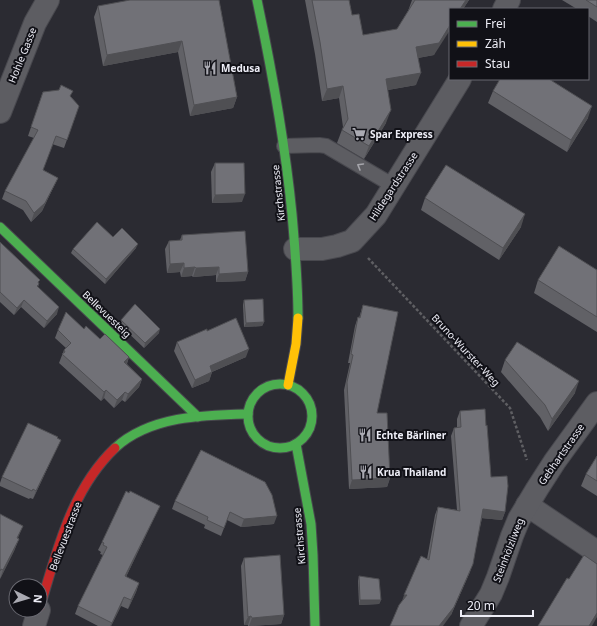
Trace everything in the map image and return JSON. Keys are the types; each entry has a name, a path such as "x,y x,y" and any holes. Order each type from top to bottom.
{"street":[{"name":"Hohle Gasse","path":"0,112 35,23 48,0"},
{"name":"Kirchstrasse","path":"257,0 274,85 284,146 295,250 298,306 297,331 288,385"},
{"name":"Hildegardstrasse","path":"352,241 376,215 459,80"},
{"name":"Bellevuesteig","path":"0,227 198,417"},
{"path":"295,250 322,249 352,241"},
{"path":"279,384 288,385 297,388 309,403 312,412 312,421 309,430 304,438 287,448 267,446 253,433 248,423 250,404 254,396 261,390 279,384"},
{"name":"Gebhartstrasse","path":"532,497 597,403"},
{"name":"Bellevuestrasse","path":"48,582 71,514 86,483 103,460 120,443 137,432 155,425 198,417 248,414"},
{"name":"Kirchstrasse","path":"296,444 310,524 313,555 315,626"},
{"name":"Steinhölzliweg","path":"471,626 490,594 519,519 532,497 597,552"}],"lane":[{"path":"284,146 326,146 394,186"}],"path":[{"name":"Bruno-Wurster-Weg","path":"352,241 510,408 532,497"}],"building":[{"path":"130,0 219,0 237,97 194,105 182,41 107,55 98,6"},
{"path":"312,0 349,0 352,15 359,14 363,35 397,29 415,0 466,0 461,8 449,8 449,27 439,43 416,47 421,73 386,79 391,110 369,146 342,130 348,119 343,86 327,89"},
{"path":"586,0 597,0 597,7"},
{"path":"499,80 551,80 592,106 571,140 493,91"},
{"path":"61,85 73,91 70,96 79,106 67,140 56,136 43,170 58,178 45,203 34,213 26,201 5,191 38,130 31,127 43,92 59,90"},
{"path":"215,163 244,163 245,194 215,195"},
{"path":"446,165 525,214 503,248 425,198"},
{"path":"97,222 113,237 122,228 138,244 106,279 73,249"},
{"path":"245,231 248,272 219,274 219,267 184,268 184,263 170,264 169,241 182,240 182,235"},
{"path":"0,242 40,280 37,286 59,307 47,321 24,300 17,308 0,292"},
{"path":"559,246 597,270 597,317 538,280"},
{"path":"263,299 264,322 246,323 244,300"},
{"path":"135,304 160,329 145,343 121,320"},
{"path":"363,305 398,312 377,413 387,413 390,478 352,480 347,382 353,355 351,354 358,317 360,318"},
{"path":"66,312 84,329 86,326 100,339 105,334 129,357 124,362 142,379 128,394 125,392 117,400 106,390 104,392 62,354 71,343 58,330"},
{"path":"236,318 249,349 210,366 212,372 195,380 177,342"},
{"path":"517,342 579,381 552,419 545,405 505,360"},
{"path":"485,409 491,477 507,476 508,486 505,512 483,509 473,564 454,607 439,626 390,626 399,605 407,595 404,595 421,556 429,560 438,507 460,511 454,428 461,427 460,411"},
{"path":"28,423 58,437 57,438 61,440 36,491 33,489 32,491 2,477"},
{"path":"201,450 265,482 272,495 277,516 244,519 230,512 224,528 207,520 208,517 175,501"},
{"path":"597,456 597,481 586,474"},
{"path":"126,491 129,493 130,491 160,506 125,576 139,583 131,600 124,597 112,623 78,606 107,547 103,545 104,543 102,542"},
{"path":"0,514 23,526 17,538 19,539 3,570 1,569 0,571"},
{"path":"280,555 284,615 252,618 251,616 248,617 244,558"},
{"path":"584,555 597,564 597,613 589,626 538,626 567,578 569,579"},
{"path":"359,576 379,579 381,600 360,600"}],"traffic: fast":[{"path":"257,0 273,80 286,160 295,253 298,318"},
{"path":"0,227 198,417"},
{"path":"280,384 292,386 303,393 310,404 312,416 310,428 303,439 292,446 280,448 268,446 257,439 250,428 248,416 250,404 257,393 268,386 280,384"},
{"path":"115,448 129,437 144,429 161,423 178,419 213,415 248,414"},
{"path":"296,444 311,524 315,626"}],"traffic: slow":[{"path":"288,385 296,344 298,318"}],"traffic: jam":[{"path":"48,581 67,522 76,502 87,483 115,448"}],"place":[{"name":"Medusa","path":"210,68"},
{"name":"Spar Express","path":"359,134"},
{"name":"Echte Bärliner","path":"365,435"},
{"name":"Krua Thailand","path":"366,472"}]}
